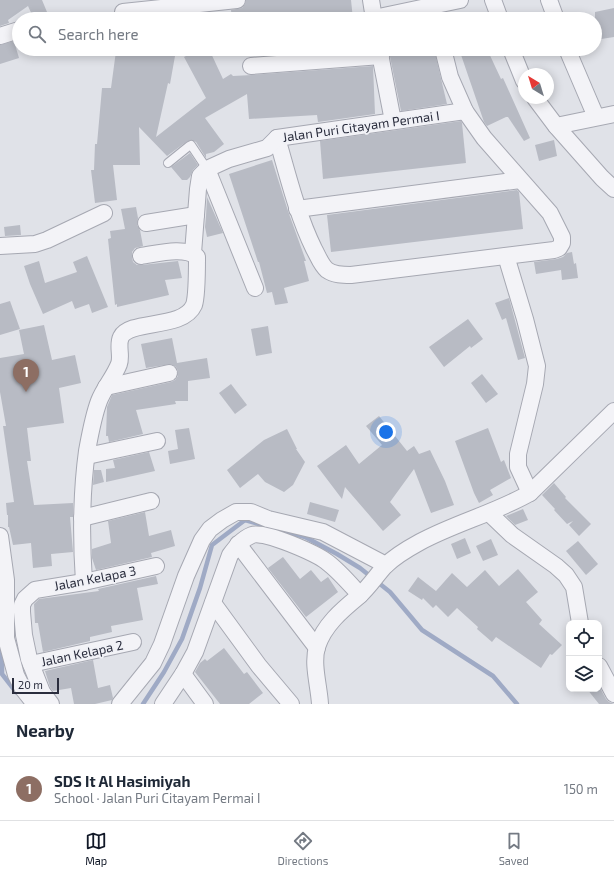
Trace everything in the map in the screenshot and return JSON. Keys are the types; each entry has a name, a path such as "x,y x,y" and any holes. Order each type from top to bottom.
{"street":[{"path":"127,12 238,0"},
{"path":"371,0 373,12"},
{"path":"436,12 460,0"},
{"path":"493,0 497,12"},
{"path":"549,0 553,12"},
{"path":"0,36 12,32"},
{"path":"251,66 343,56"},
{"path":"381,56 393,121"},
{"path":"277,138 297,209 308,236 321,262 327,270 335,274 351,274 554,250 559,248 562,243 562,237 550,213 484,138 465,111 450,77 445,56"},
{"path":"514,56 519,68"},
{"path":"570,56 596,117"},
{"path":"540,104 556,126 602,178 614,189"},
{"name":"Jalan Puri Citayam Permai I","path":"208,169 229,159 267,148 277,138 465,111"},
{"path":"556,126 614,114"},
{"path":"193,253 200,176 208,169 255,288"},
{"path":"297,209 520,180"},
{"path":"0,246 35,244 47,240 104,213"},
{"path":"146,223 196,215"},
{"path":"84,582 82,496 87,456 95,414 100,399 120,362 119,343 121,336 129,330 171,322 185,315 194,306 197,257 193,253 183,251 141,256"},
{"path":"506,256 537,366 535,384 518,454 518,467 530,493"},
{"path":"106,387 169,372"},
{"path":"320,704 316,669 317,648 330,623 364,590 384,567 419,543 446,529 489,513 530,493 612,413"},
{"path":"87,456 157,441"},
{"path":"82,518 151,501"},
{"path":"120,704 153,663 186,576 202,540 210,529 236,512 251,512 268,519 323,532 384,567"},
{"path":"489,513 512,535 556,566 566,575 574,587 580,620"},
{"path":"163,704 183,674 195,652 230,555 238,544 253,534 266,535 305,550 327,562 364,590"},
{"path":"0,536 6,580 6,638 16,676 23,689 35,704"},
{"path":"238,544 317,648"},
{"name":"Jalan Kelapa 3","path":"31,664 24,635 22,606 25,599 34,590 84,582 156,566"},
{"path":"213,603 259,666 291,704"},
{"name":"Jalan Kelapa 2","path":"31,664 133,642"},
{"path":"31,664 42,692 52,704"},
{"path":"602,672 614,694"},
{"path":"183,674 205,704"}],"lane":[{"path":"168,163 191,145 208,169"}],"building":[{"path":"0,0 42,0 47,12 31,12 28,6 19,12 12,12 12,17 8,20 9,23 0,26"},
{"path":"246,0 351,0 352,12 231,12 231,10 242,8"},
{"path":"614,8 614,37 602,39 602,12 595,12"},
{"path":"12,42 12,56 18,56 19,58 0,64 0,45"},
{"path":"115,56 175,56 170,84 168,83 156,137 206,98 184,57 186,56 212,56 223,79 231,74 233,76 252,75 373,66 375,114 318,122 317,115 249,119 247,94 205,118 224,144 214,152 206,154 206,158 196,142 191,140 167,156 139,127 140,165 113,165 117,200 95,203 91,170 94,170 95,144 97,144 102,88 111,88"},
{"path":"390,56 436,56 447,104 401,111"},
{"path":"461,56 490,56 501,79 503,78 530,138 524,141 508,117 487,126 484,122"},
{"path":"461,121 466,163 323,179 320,141"},
{"path":"554,140 557,156 539,161 535,145"},
{"path":"190,153 198,165 187,180 182,180 171,167"},
{"path":"272,160 306,261 304,261 309,281 284,288 288,303 275,305 272,292 267,293 259,262 229,174"},
{"path":"517,190 519,192 523,229 331,252 327,215"},
{"path":"207,197 223,233 207,237 205,227"},
{"path":"136,207 138,218 137,225 140,230 143,246 135,248 132,252 133,262 137,265 142,265 178,261 182,278 165,280 169,295 117,307 117,304 115,305 108,239 111,238 110,231 125,229 121,209"},
{"path":"20,225 21,235 5,236 4,227"},
{"path":"572,252 574,264 576,263 578,278 562,280 561,270 536,274 534,262 557,259 563,257 567,253"},
{"path":"87,256 108,307 92,313 89,304 75,309 72,301 43,314 24,266 39,261 45,283 77,272 73,262"},
{"path":"509,298 525,358 518,360 506,318 502,320 495,303"},
{"path":"10,301 20,329 0,335 0,304"},
{"path":"468,319 483,339 471,348 470,346 444,367 429,347"},
{"path":"44,325 52,360 75,355 81,383 59,388 64,423 27,428 31,461 27,461 34,505 73,503 73,517 70,517 73,552 51,554 52,566 33,568 31,543 13,545 8,527 6,503 14,502 3,426 6,426 0,392 0,358 24,354 19,330"},
{"path":"268,326 272,353 256,356 251,329"},
{"path":"172,338 177,363 207,358 210,378 188,381 188,401 175,401 176,404 136,410 143,434 109,442 108,436 106,436 107,407 112,395 171,382 178,376 176,367 171,364 146,368 141,344"},
{"path":"482,374 498,394 486,403 471,383"},
{"path":"231,384 247,405 235,414 219,393"},
{"path":"379,416 407,451 414,446 419,454 430,450 445,481 454,505 431,513 414,469 390,502 401,515 383,531 345,487 342,499 317,466 346,445 359,464 382,445 366,426"},
{"path":"189,428 195,459 170,464 168,451 178,449 175,430"},
{"path":"488,428 501,462 504,460 511,478 490,490 493,495 479,503 455,441"},
{"path":"287,429 296,449 305,462 293,485 284,492 265,482 258,474 240,488 227,470 264,440"},
{"path":"149,452 155,471 106,482 106,469 115,468 113,460"},
{"path":"94,470 101,470 104,482 93,485"},
{"path":"554,483 566,497 565,498 591,524 579,536 569,525 573,521 567,524 542,495"},
{"path":"310,502 339,510 335,522 307,514"},
{"path":"523,509 528,520 515,525 506,516"},
{"path":"145,512 149,536 171,530 175,546 151,553 152,557 96,570 92,558 92,549 111,543 108,521"},
{"path":"465,538 471,553 457,559 451,544"},
{"path":"491,539 498,555 483,561 476,546"},
{"path":"578,541 598,564 586,575 566,551"},
{"path":"283,557 300,579 311,570 321,582 328,577 338,592 306,617 268,568"},
{"path":"518,569 538,592 526,602 542,620 539,624 562,645 552,655 550,654 541,668 496,637 492,642 457,608 448,617 436,605 433,608 423,598 422,600 408,591 418,577 436,591 452,573 467,587 485,570 499,586"},
{"path":"156,576 158,584 137,588 143,620 111,626 112,632 90,637 90,641 43,652 38,623 35,623 34,604 39,599 99,591 98,589"},
{"path":"224,648 244,674 247,672 263,693 249,704 220,704 195,672 200,663 205,659 207,661"},
{"path":"93,660 98,688 110,685 113,698 112,700 95,704 74,704 71,688 53,691 50,687 45,671"},
{"path":"589,692 602,692 606,699 614,704 599,704"}],"waterway":[{"path":"143,704 164,672 182,639 200,588 212,545 245,520 305,537 360,568 390,592 422,630 493,676 517,704"},
{"path":"2,648 2,674 16,692"}],"place":[{"name":"SDS It Al Hasimiyah","path":"26,392"}]}
